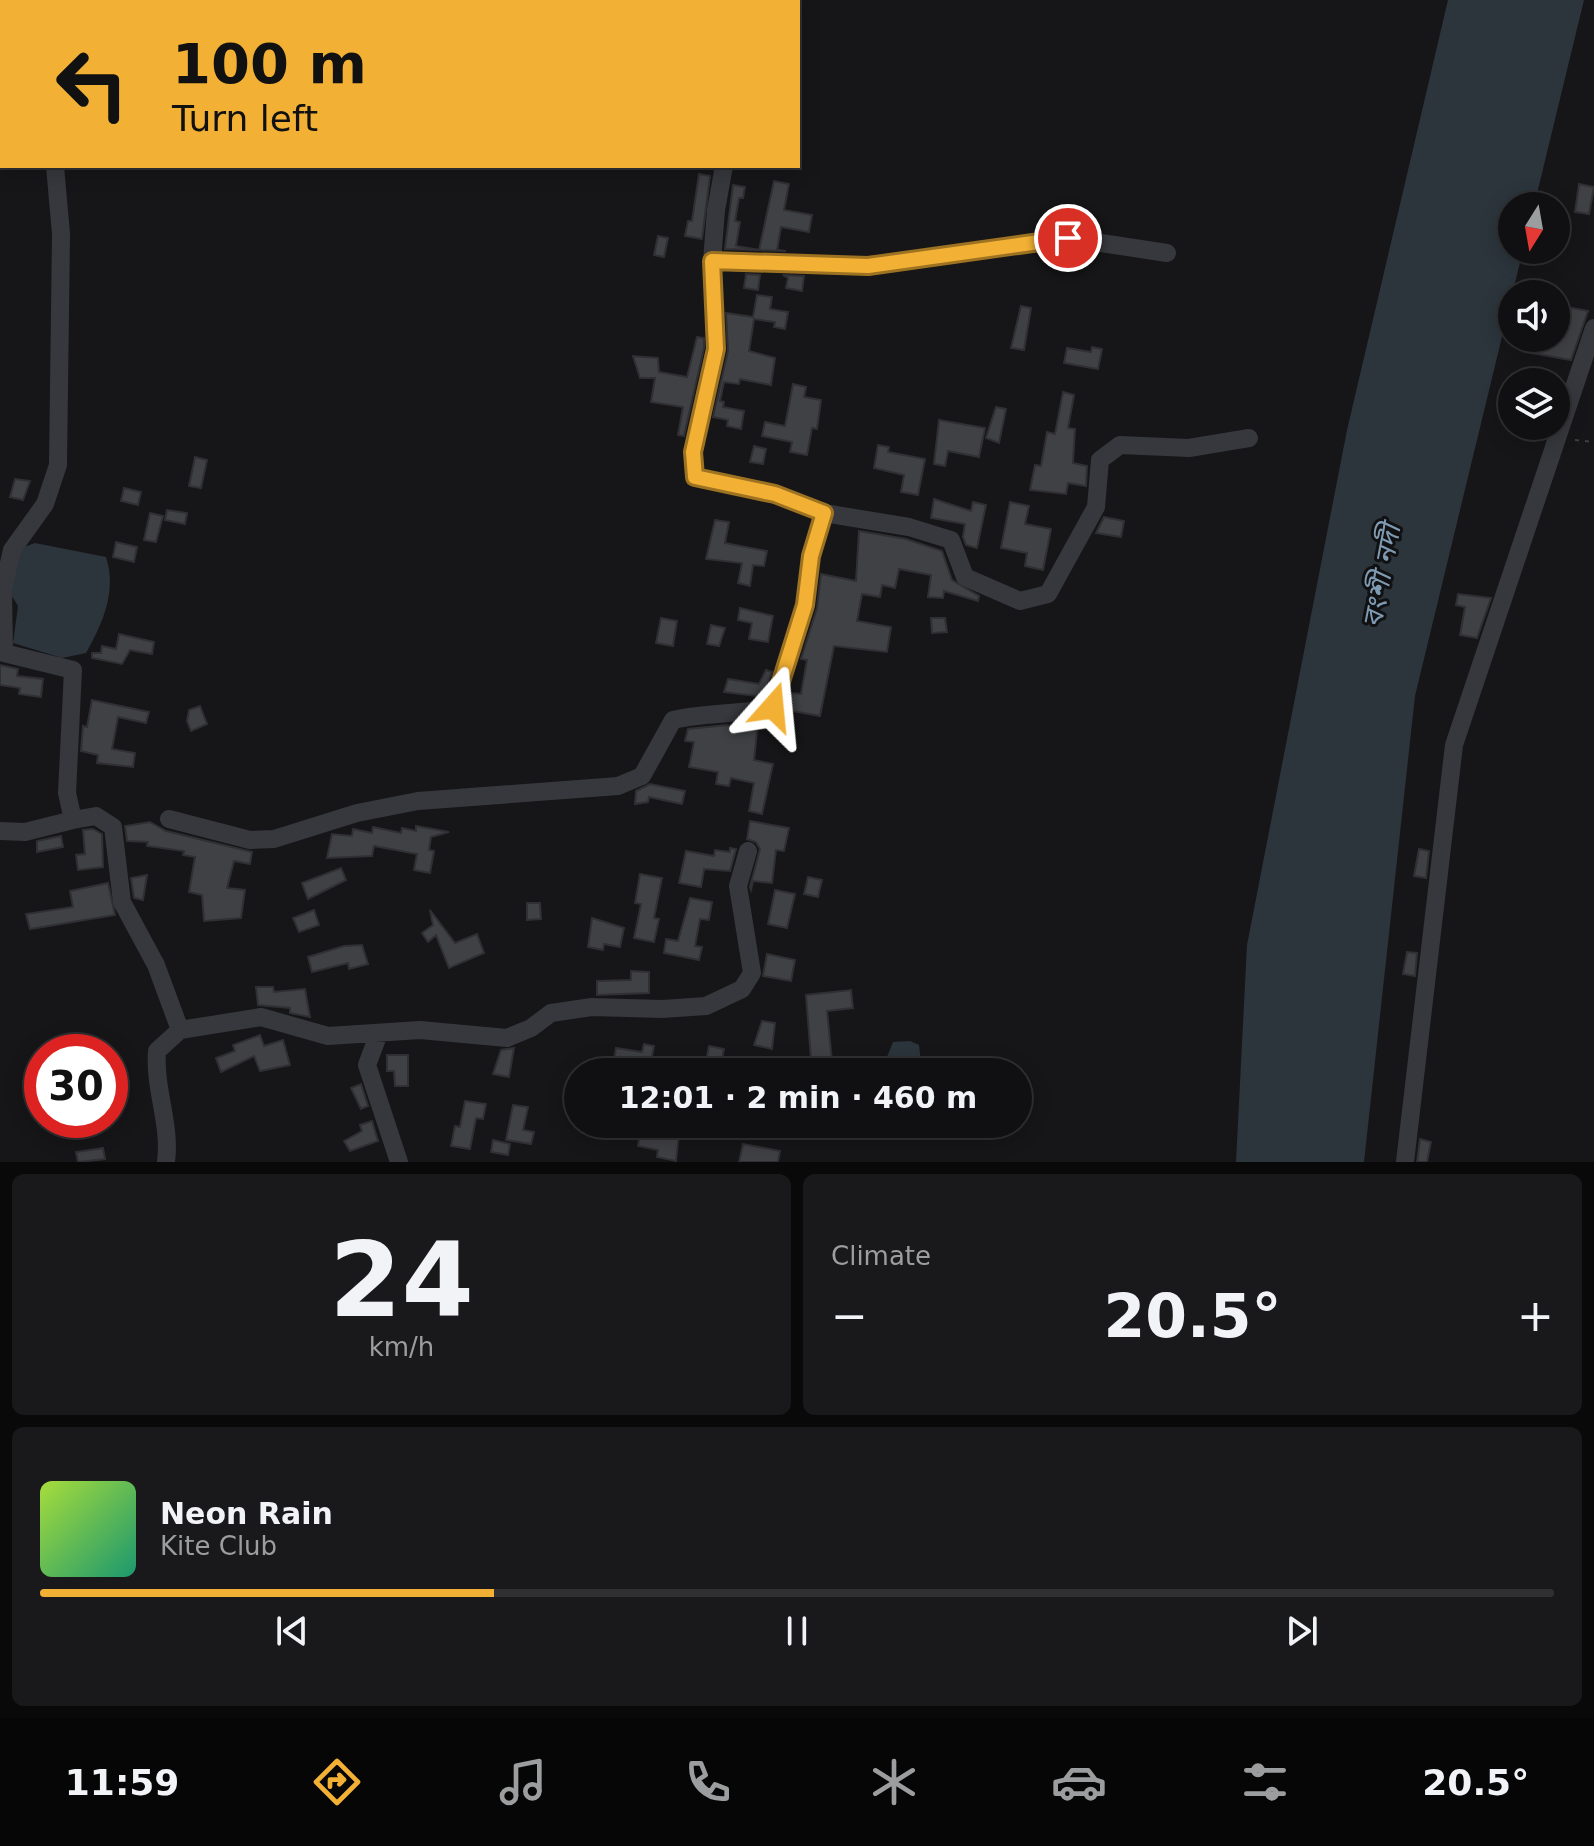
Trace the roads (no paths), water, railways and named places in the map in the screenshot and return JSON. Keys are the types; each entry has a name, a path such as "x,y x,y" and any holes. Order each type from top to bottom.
{"street":[{"path":"55,168 61,234 58,465 45,504 12,550 3,589 4,653 73,670 67,793 73,820"},
{"path":"724,168 712,261 716,349 693,452 695,477 775,494 824,513 909,527 951,540 965,577 1020,601 1048,594 1096,507 1100,460 1120,445 1189,448 1249,438"},
{"path":"712,261 868,266 1068,238 1167,253"},
{"path":"1405,1162 1454,745 1594,328"},
{"path":"169,819 250,840 274,839 357,813 418,801 618,786 642,776 673,720 710,712 744,713 773,707 805,605 811,556 824,513"},
{"path":"0,831 25,832 96,816 113,827 122,902 156,965 180,1030"},
{"path":"166,1162 169,1138 156,1071 157,1051 180,1030 261,1017 328,1036 420,1030 507,1038 531,1028 551,1013 592,1007 662,1009 706,1006 742,989 752,973 753,964 738,886 748,851"},
{"path":"379,1033 367,1065 399,1162"}],"water":[{"name":"বংশী নদী","path":"1448,0 1584,0 1537,192 1498,192 1498,264 1520,264 1516,280 1498,280 1498,352 1415,696 1364,1162 1236,1162 1247,945 1347,430"},
{"path":"35,543 106,557 109,594 98,630 86,653 62,658 13,643 18,606 10,593 21,548"},
{"path":"910,1041 919,1045 920,1058 887,1058 893,1042"}]}
